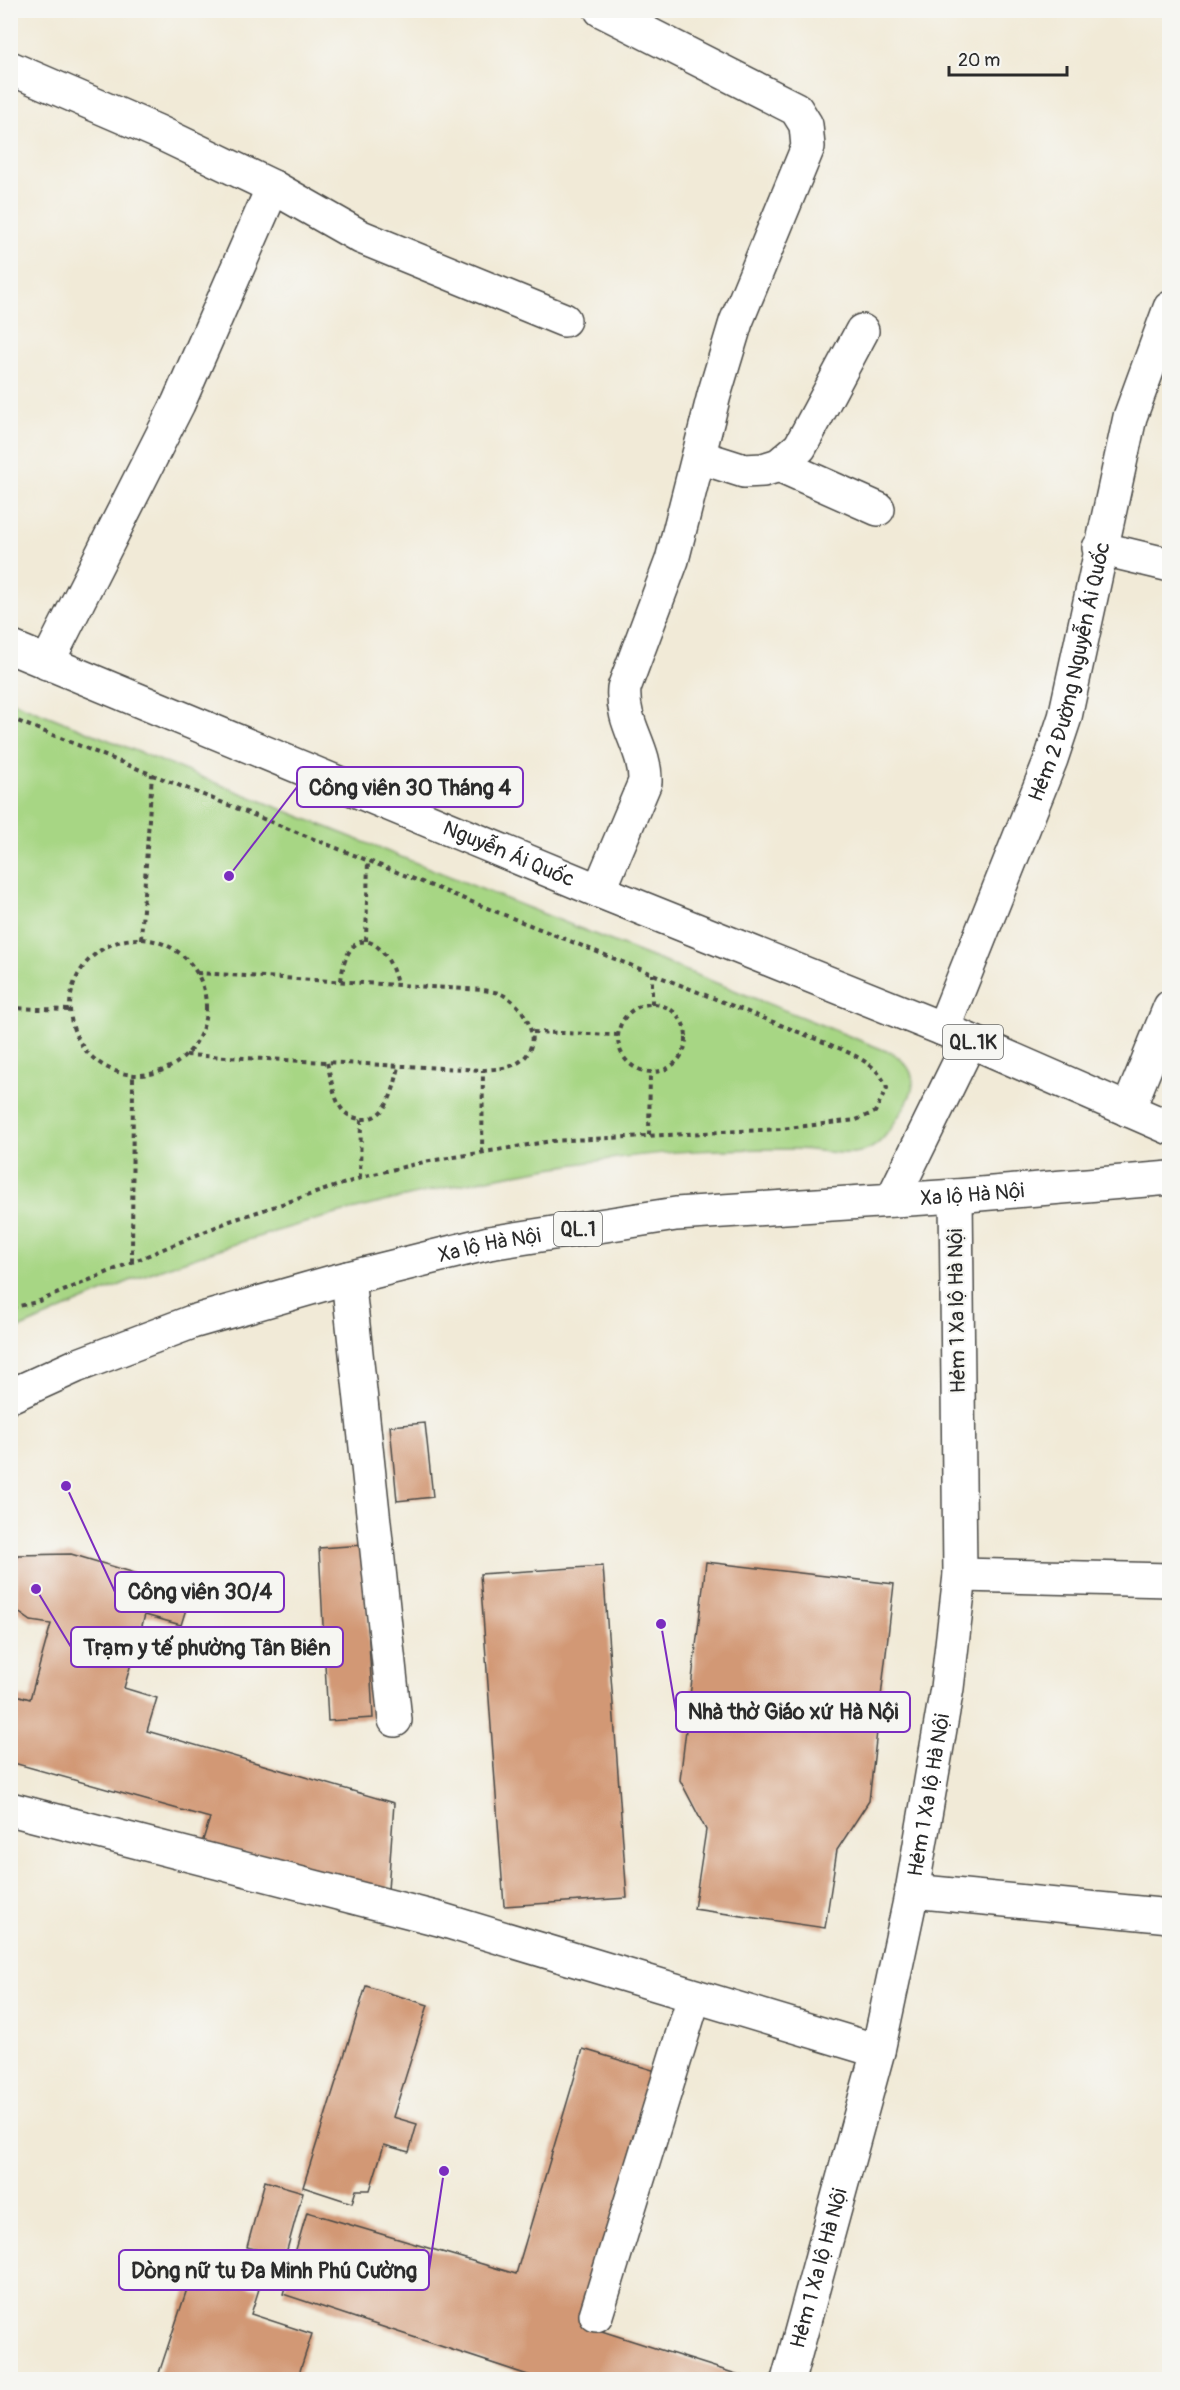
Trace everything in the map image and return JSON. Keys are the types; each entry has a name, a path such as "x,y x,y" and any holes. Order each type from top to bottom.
{"main road":[{"path":"599,891 645,782 645,765 626,721 623,704 624,688 672,560 714,395 736,322 807,147 806,125 796,109 601,10"},
{"path":"10,68 156,131 273,187 361,237 564,320"},
{"path":"47,663 178,404 273,187"},
{"name":"Hẻm 2 Đường Nguyễn Ái Quốc","path":"892,1200 957,1035 1065,717 1099,548 1130,417 1162,347 1170,309"},
{"path":"700,457 744,471 763,470 778,465 800,447 862,331"},
{"path":"778,465 878,509"},
{"path":"1099,548 1170,565"},
{"name":"Nguyễn Ái Quốc","path":"11,647 599,891 957,1035"},
{"path":"1128,1110 1170,1007"},
{"name":"QL.1K","path":"957,1035 1170,1128"},
{"name":"Xa lộ Hà Nội","path":"10,1396 76,1366 192,1322 348,1278 489,1243 676,1214 956,1196 1170,1178"},
{"name":"Hẻm 1 Xa lộ Hà Nội","path":"788,2379 878,2051 912,1891 947,1688 960,1575 956,1196"},
{"path":"348,1278 395,1720"},
{"path":"960,1575 1170,1580"},
{"path":"10,1809 439,1919 878,2051"},
{"path":"912,1891 1170,1916"},
{"path":"596,2315 693,1997"}],"path":[{"path":"10,718 841,1049 865,1061 880,1072 887,1088 874,1112 856,1120 780,1129 552,1142 424,1162 360,1178 230,1221 37,1302 10,1308"},
{"path":"141,939 152,774"},
{"path":"366,941 368,860"},
{"path":"141,939 163,944 183,956 197,973 205,994 206,1016 200,1038 186,1055 168,1068 146,1075 133,1074 102,1065 86,1051 74,1031 70,1010 73,988 82,968 98,952 119,942 141,939"},
{"path":"341,981 342,967 351,948 357,943 366,941 377,945 388,956 397,984"},
{"path":"186,1055 483,1070 512,1066 525,1055 532,1045 533,1032 520,1008 504,995 482,990 197,973"},
{"path":"652,974 652,1004"},
{"path":"652,1004 668,1007 677,1014 686,1034 682,1055 664,1070 650,1071 632,1065 624,1057 618,1035 627,1015 636,1008 652,1004"},
{"path":"10,1008 70,1010"},
{"path":"533,1032 618,1035"},
{"path":"327,1063 341,1108 351,1117 361,1119 378,1114 388,1103 399,1067"},
{"path":"482,1153 483,1070"},
{"path":"649,1135 650,1071"},
{"path":"132,1262 133,1074"},
{"path":"360,1178 361,1119"}],"green space":[{"path":"11,701 894,1054 910,1070 913,1079 910,1095 883,1139 867,1150 841,1153 804,1149 773,1149 656,1154 551,1168 435,1190 320,1219 206,1253 132,1280 11,1332"}],"building":[{"path":"425,1423 433,1497 397,1501 390,1426"},
{"path":"364,1545 373,1718 328,1721 319,1548"},
{"path":"71,1554 192,1590 181,1625 145,1615 124,1688 157,1698 147,1731 394,1803 388,1890 202,1843 210,1818 10,1762 10,1693 30,1699 51,1624 31,1621 17,1611 17,1555"},
{"path":"706,1562 894,1584 869,1801 837,1850 825,1928 694,1909 706,1830 680,1780"},
{"path":"603,1566 627,1898 504,1906 480,1574"},
{"path":"366,1986 428,2005 393,2117 417,2124 409,2152 384,2145 370,2190 356,2190 352,2203 303,2187"},
{"path":"583,2049 656,2071 592,2328 755,2380 543,2380 283,2294 307,2212 516,2274"},
{"path":"265,2181 303,2192 285,2257 247,2247"},
{"path":"193,2271 259,2289 251,2314 312,2334 297,2380 157,2379"}],"place":[{"name":"Công viên 30 Tháng 4","path":"229,876"},
{"name":"Công viên 30/4","path":"66,1486"},
{"name":"Trạm y tế phường Tân Biên","path":"36,1589"},
{"name":"Nhà thờ Giáo xứ Hà Nội","path":"661,1624"},
{"name":"Dòng nữ tu Đa Minh Phú Cường","path":"444,2171"}]}
